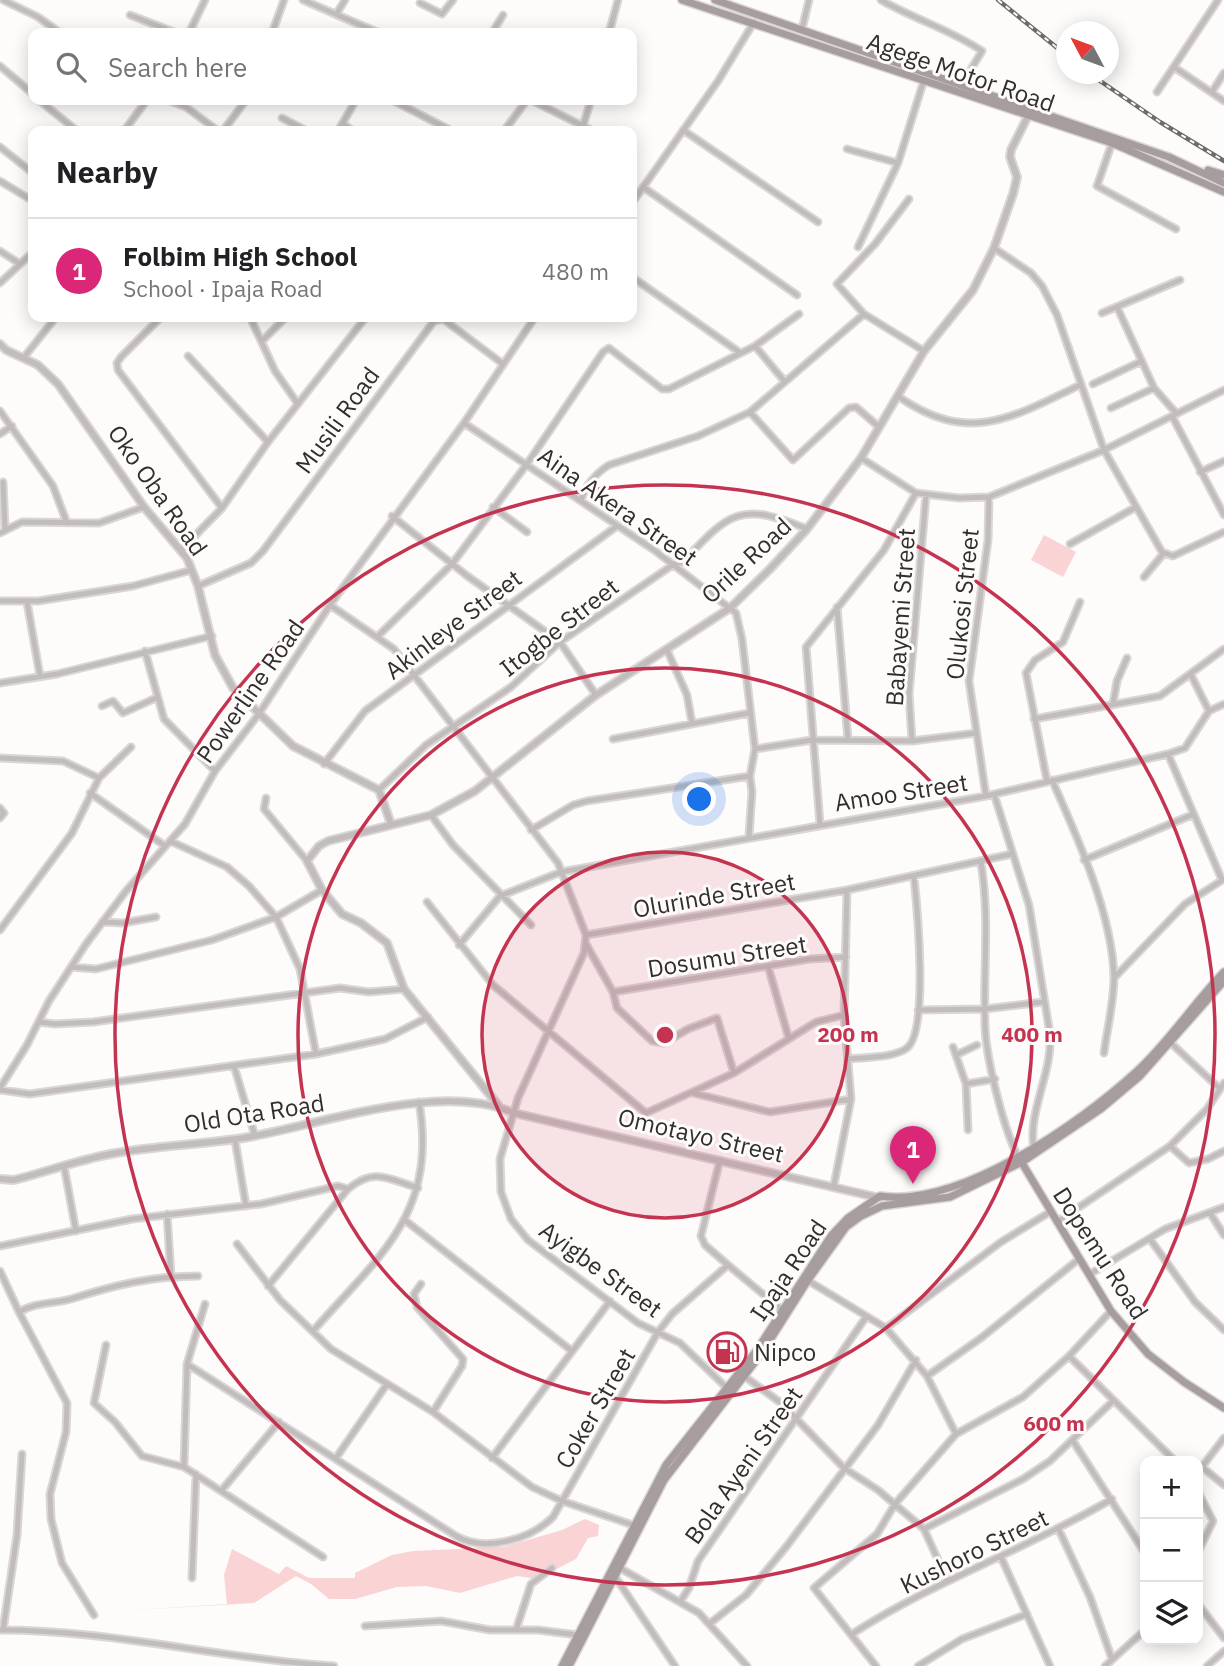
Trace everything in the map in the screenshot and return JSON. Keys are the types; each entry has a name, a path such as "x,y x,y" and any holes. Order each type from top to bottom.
{"main road":[{"name":"Agege Motor Road","path":"682,0 1112,143 1224,192"},
{"name":"Agege Motor Road","path":"715,0 1032,107 1190,165 1224,183"},
{"path":"1190,165 1224,176"},
{"name":"Ipaja Road","path":"569,1666 666,1465 742,1374 805,1278 846,1227 882,1206 950,1197 1020,1160 1136,1072 1224,972"},
{"name":"Ipaja Road","path":"1034,1150 1102,1108 1140,1076 1172,1044 1224,981"},
{"name":"Ipaja Road","path":"742,1374 782,1310 843,1223 880,1196 896,1199 937,1194 1020,1160"},
{"name":"Dopemu Road","path":"1020,1160 1111,1311 1148,1354 1224,1408"},
{"name":"Ipaja Road","path":"562,1666 616,1571"}],"street":[{"path":"3,0 38,17 53,28"},
{"path":"191,28 205,0"},
{"path":"274,28 284,0"},
{"path":"303,0 368,28"},
{"path":"337,13 345,0"},
{"path":"420,3 442,14 453,0"},
{"path":"610,28 618,0"},
{"path":"802,29 809,0"},
{"path":"881,0 914,19 968,40 982,51 962,84"},
{"path":"1157,92 1218,0"},
{"path":"130,15 163,28"},
{"path":"495,28 503,15"},
{"path":"637,196 754,22"},
{"path":"0,66 28,90"},
{"path":"1174,67 1224,101"},
{"path":"1212,92 1224,73"},
{"path":"858,247 898,163 924,80"},
{"path":"45,105 71,126"},
{"path":"128,126 143,105"},
{"path":"181,105 213,126"},
{"path":"224,126 242,105"},
{"path":"347,126 344,124 354,105"},
{"path":"402,105 442,126"},
{"path":"508,126 525,105"},
{"path":"539,105 583,126 589,105"},
{"name":"Orile Road","path":"307,861 319,846 328,841 431,815 491,779 596,695 730,608 807,529 861,458 924,351 973,290 994,248 1017,177 1010,157 1011,150 1032,107"},
{"path":"282,118 297,126"},
{"path":"683,130 818,222"},
{"path":"1112,143 1097,186 1176,229"},
{"path":"0,147 28,169"},
{"path":"847,149 898,163"},
{"path":"0,181 28,198"},
{"path":"643,187 797,295"},
{"path":"909,199 875,244 837,284 864,314 924,351"},
{"path":"994,248 1031,273 1042,286 1057,315 1104,450 1164,553 1173,556 1224,532"},
{"path":"0,251 20,264"},
{"path":"0,283 28,256"},
{"path":"1102,313 1118,309 1180,280"},
{"path":"637,281 739,352"},
{"path":"1118,309 1154,388 1174,414 1200,472 1224,515"},
{"path":"378,636 452,564 527,464 599,355 608,348 662,390 683,383 755,346 799,314"},
{"path":"581,501 583,492 598,471 609,465 698,436 750,412 864,314"},
{"path":"24,356 53,322"},
{"path":"156,322 121,357 117,363 118,370 222,508"},
{"path":"252,322 275,371 298,404"},
{"path":"262,341 281,322"},
{"path":"181,550 222,508 268,442 362,322"},
{"name":"Musili Road","path":"198,586 251,563 263,551 433,322"},
{"name":"Musili Road","path":"447,322 503,364"},
{"name":"Powerline Road","path":"0,1089 71,967 102,922 185,824 215,771 258,715 330,605 392,516 464,422 532,322"},
{"name":"Oko Oba Road","path":"0,344 3,352 24,356 58,384 144,507 181,550 198,586 222,672 258,715 293,746 379,790"},
{"path":"755,346 785,383"},
{"path":"188,356 268,442"},
{"path":"1093,384 1142,361"},
{"path":"898,397 944,422 976,425 1031,409 1080,385"},
{"path":"1111,408 1154,388"},
{"path":"861,458 916,493 989,497 1104,450 1224,390"},
{"path":"750,412 793,460 849,408 856,407 879,427"},
{"path":"0,411 54,486 67,523"},
{"name":"Aina Akera Street","path":"464,422 674,564 736,613 743,639 749,713 755,748 750,776 752,792 749,836"},
{"path":"0,434 12,426"},
{"path":"1200,472 1224,461"},
{"path":"4,482 3,532 22,522 99,523 144,507"},
{"path":"820,824 805,655 809,640 884,550 916,493"},
{"name":"Babayemi Street","path":"912,741 909,694 926,495"},
{"name":"Olukosi Street","path":"986,796 976,733 970,662 984,573 989,497"},
{"path":"493,507 527,533"},
{"path":"1070,544 1136,507"},
{"name":"Itogbe Street","path":"379,790 410,759 451,726 511,687 560,642 674,564 683,562 720,524 737,516 764,514 807,529"},
{"path":"392,516 452,564 560,642 596,695"},
{"name":"Akinleye Street","path":"324,764 357,718 617,526"},
{"path":"1144,577 1164,553"},
{"path":"0,601 27,602 134,586 192,570"},
{"path":"27,602 40,676"},
{"path":"1080,602 1063,642 1035,660 1026,673 1049,780 1095,887 1114,978 1104,1053"},
{"path":"330,605 378,636 415,674 491,779 558,863 586,934 586,944 624,1017 658,1043 717,1018 734,1073"},
{"path":"837,606 848,740"},
{"path":"0,683 212,636"},
{"path":"1034,719 1160,696 1224,649"},
{"path":"667,650 687,695 692,723"},
{"path":"145,651 164,719 171,730 215,771"},
{"path":"1113,704 1117,681 1127,658"},
{"path":"1191,675 1209,711 1224,704"},
{"path":"102,706 113,701 124,713 158,697"},
{"name":"Amoo Street","path":"500,896 561,872 749,836 986,796 1168,754 1185,748 1209,711"},
{"path":"613,738 749,713"},
{"path":"755,748 812,740 912,741 976,733"},
{"path":"0,929 72,833 99,778 131,747"},
{"path":"1114,978 1185,904 1223,879 1168,754"},
{"path":"0,758 63,761 99,778"},
{"path":"531,830 573,805 587,801 750,776"},
{"path":"379,790 391,824"},
{"path":"90,793 168,844 227,867 249,886 276,916 300,969 316,1054"},
{"path":"994,794 1029,905 1051,1052 1034,1150"},
{"path":"266,798 264,808 269,817 307,861 322,890 342,914 361,923 387,943 404,989 498,1105"},
{"path":"0,808 4,813 0,818"},
{"path":"1084,860 1194,814"},
{"path":"431,815 500,896 531,925"},
{"name":"Olurinde Street","path":"586,934 847,890 981,863 1012,854"},
{"path":"981,863 987,903 985,1021 1008,1135 1020,1160"},
{"path":"849,1059 904,1050 913,1042 918,1010 920,936 914,877"},
{"path":"71,967 88,970 201,943 276,916 322,890"},
{"path":"834,1185 851,1099 844,1015 847,890"},
{"path":"459,945 500,896"},
{"path":"427,902 492,985 643,1111 651,1112 734,1073 816,1022 844,1015"},
{"path":"102,922 123,923 156,917"},
{"name":"Ayigbe Street","path":"586,944 548,1034 528,1072 500,1159 499,1177 511,1220 528,1240 638,1323 680,1343 728,1390"},
{"name":"Dosumu Street","path":"613,992 768,965 846,957"},
{"path":"768,965 789,1039"},
{"path":"39,1022 82,1024 340,988 369,992 404,989"},
{"path":"918,1010 985,1009 1043,1002"},
{"path":"0,1089 30,1094 316,1054 385,1038 428,1017"},
{"path":"1057,1222 1170,1146 1207,1109 1222,1085 1172,1044"},
{"path":"956,1055 977,1045"},
{"path":"953,1047 966,1084 968,1130"},
{"path":"234,1066 255,1136"},
{"path":"966,1084 995,1079"},
{"path":"693,1093 770,1112 851,1099"},
{"name":"Old Ota Road","path":"0,1180 14,1180 123,1152 235,1140 419,1102 456,1101 498,1105 514,1113"},
{"path":"313,1331 390,1244 406,1221 418,1188 423,1124 419,1102"},
{"name":"Omotayo Street","path":"514,1113 880,1196"},
{"path":"235,1140 246,1206"},
{"path":"1170,1146 1189,1163 1208,1159 1224,1151"},
{"path":"720,1160 701,1236 705,1245 782,1310"},
{"path":"64,1166 76,1231"},
{"path":"268,1286 348,1189 364,1177 375,1175 418,1188"},
{"path":"0,1245 167,1214 246,1206 308,1195 338,1186 348,1189"},
{"path":"880,1196 882,1206"},
{"path":"1090,1274 1165,1229 1224,1207"},
{"path":"886,1328 1001,1242 1050,1212"},
{"path":"1210,1213 1224,1235"},
{"path":"167,1214 171,1276"},
{"path":"406,1221 572,1351"},
{"path":"1150,1239 1195,1301 1224,1330"},
{"path":"237,1244 268,1286 331,1349 433,1412 532,1487 562,1502 636,1526"},
{"path":"927,1376 981,1338 1079,1259"},
{"name":"Coker Street","path":"187,1364 467,1542 479,1544 502,1541 535,1531 553,1517 659,1332 672,1314 728,1265"},
{"path":"0,1270 67,1403 66,1432 50,1494 51,1518 62,1563 94,1615"},
{"path":"19,1312 37,1304 61,1301 117,1283 171,1276 198,1276"},
{"path":"805,1278 886,1328 927,1376 956,1434"},
{"path":"421,1284 414,1294 417,1307 463,1359 462,1366 433,1412"},
{"path":"492,1458 610,1301"},
{"path":"184,1467 187,1364 205,1304"},
{"path":"876,1666 814,1588 877,1534 895,1504 956,1434 1023,1396 1069,1356 1111,1311"},
{"name":"Bola Ayeni Street","path":"680,1602 690,1588 698,1561 866,1317"},
{"path":"106,1345 94,1402 115,1422 142,1456 184,1467 323,1557"},
{"path":"1069,1356 1170,1456"},
{"path":"709,1624 753,1587 878,1426 916,1360"},
{"path":"742,1374 797,1419 844,1468 924,1528 947,1580"},
{"path":"336,1458 387,1384"},
{"path":"924,1528 1023,1479 1073,1441 1112,1401"},
{"path":"221,1491 279,1422"},
{"path":"1203,1466 1224,1438"},
{"path":"1073,1441 1140,1545"},
{"path":"22,1454 17,1535 1,1630 110,1639 292,1665 334,1666"},
{"path":"1203,1472 1224,1485"},
{"path":"192,1578 195,1474"},
{"name":"Kushoro Street","path":"852,1634 947,1580 1059,1530 1112,1499"},
{"path":"1203,1502 1213,1521 1203,1542"},
{"path":"1059,1530 1090,1597 1112,1659"},
{"path":"1001,1557 1050,1666"},
{"path":"516,1630 531,1584 552,1568"},
{"path":"616,1571 680,1602 709,1624 747,1666"},
{"path":"616,1571 675,1666"},
{"path":"1203,1609 1224,1638"},
{"path":"918,1666 962,1639 1027,1614"},
{"path":"365,1626 441,1621 490,1630 578,1635"},
{"path":"1105,1666 1140,1634"},
{"path":"1207,1666 1224,1651"}],"shaded area":[{"path":"1044,535 1076,552 1063,577 1031,560"},
{"path":"585,1519 599,1525 598,1536 588,1538 576,1559 537,1579 517,1576 460,1593 426,1586 397,1587 355,1599 329,1599 296,1576 254,1603 120,1611 227,1604 224,1575 232,1549 279,1574 286,1566 309,1578 355,1578 355,1573 392,1555 413,1551 504,1547 562,1530"}],"railway":[{"path":"998,0 1056,47"},
{"path":"1105,84 1224,161"}],"place":[{"name":"Folbim High School","path":"913,1184"},
{"name":"Nipco","path":"727,1352"}]}
